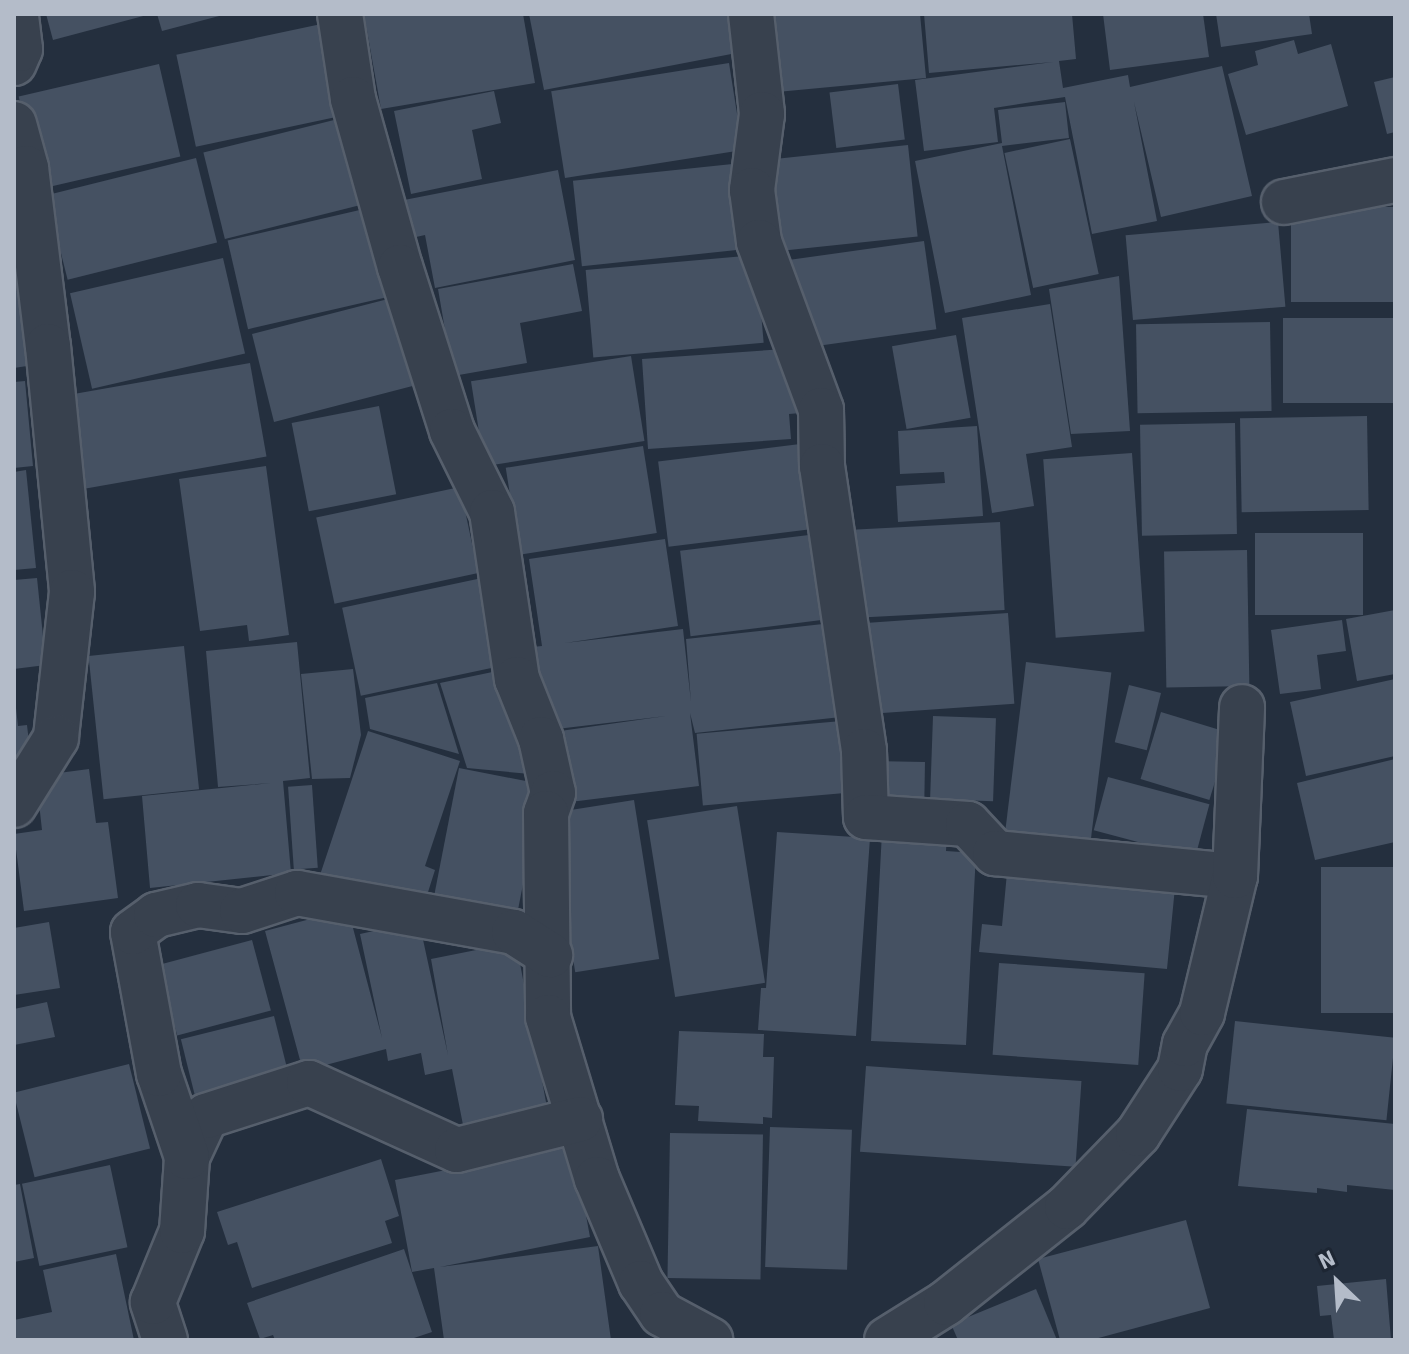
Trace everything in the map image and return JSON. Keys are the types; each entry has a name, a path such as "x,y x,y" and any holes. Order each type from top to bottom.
{"street":[{"path":"14,63 20,49 16,14"},
{"path":"340,14 369,166 452,431 492,512 517,679 541,739 553,793 546,813 550,955 548,1017 606,1203 641,1283 662,1314 710,1340"},
{"path":"751,14 762,114 752,190 759,242 821,410 822,466 864,751 866,817 968,824 995,853 1235,876"},
{"path":"14,124 26,168 48,346 72,592 60,726 14,805"},
{"path":"1284,202 1395,180"},
{"path":"887,1340 946,1303 1067,1207 1138,1134 1180,1069 1185,1044 1202,1013 1235,876 1242,707"},
{"path":"187,1157 159,1074 133,932 156,915 198,905 242,911 297,893 514,932 550,955"},
{"path":"165,1340 153,1302 182,1231 187,1157 206,1116 309,1083 457,1150 580,1119"}],"building":[{"path":"46,14 147,14 147,15 53,40"},
{"path":"157,14 223,14 223,15 162,31"},
{"path":"364,14 523,14 535,83 381,109"},
{"path":"529,14 740,14 747,51 544,90"},
{"path":"770,14 920,14 926,78 777,92"},
{"path":"924,14 1072,14 1076,59 1059,61 1063,88 1128,75 1130,87 1222,66 1252,196 1161,217 1134,102 1157,221 1092,234 1065,97 994,108 998,142 924,151 915,80 1053,62 929,73"},
{"path":"1103,14 1203,14 1209,57 1110,70"},
{"path":"1216,14 1309,14 1312,34 1221,47"},
{"path":"326,23 346,115 196,147 176,55"},
{"path":"1294,40 1298,54 1331,44 1348,106 1246,135 1228,74 1258,65 1255,51"},
{"path":"729,63 743,150 565,178 551,91"},
{"path":"159,64 180,157 40,189 19,96"},
{"path":"1395,77 1395,132 1387,134 1374,82"},
{"path":"898,84 905,140 836,148 830,92"},
{"path":"494,91 501,123 472,130 482,179 411,194 394,111"},
{"path":"1065,102 1069,138 1002,146 1031,295 945,313 915,161 1002,143 998,110"},
{"path":"346,117 368,203 225,239 203,153"},
{"path":"1070,139 1099,274 1033,288 1004,153"},
{"path":"908,145 918,236 772,252 763,160"},
{"path":"196,158 217,242 68,280 47,195"},
{"path":"742,163 751,249 582,266 573,181"},
{"path":"558,170 575,260 435,288 425,235 407,239 399,201"},
{"path":"1291,207 1395,207 1395,302 1291,302"},
{"path":"364,209 384,298 248,329 228,240"},
{"path":"1278,222 1285,307 1133,320 1126,235"},
{"path":"924,241 936,329 803,348 790,260"},
{"path":"756,255 764,343 593,358 586,270"},
{"path":"223,258 245,353 92,389 70,293"},
{"path":"573,264 582,311 520,323 527,363 453,376 438,289"},
{"path":"14,269 27,366 14,368"},
{"path":"1119,276 1130,431 1071,434 1049,289"},
{"path":"388,299 400,344 413,341 424,383 274,422 252,334"},
{"path":"1050,304 1072,447 1026,454 1034,506 992,513 962,318"},
{"path":"1283,318 1395,318 1395,403 1283,403"},
{"path":"1270,322 1272,411 1138,413 1136,324"},
{"path":"956,335 971,418 907,429 892,346"},
{"path":"785,349 801,413 789,414 791,439 648,449 642,359"},
{"path":"631,356 644,441 484,466 471,381"},
{"path":"250,363 266,457 77,490 61,396"},
{"path":"25,381 33,466 14,468 14,382"},
{"path":"379,406 396,494 309,511 292,423"},
{"path":"1367,416 1369,510 1242,512 1240,418"},
{"path":"1235,423 1237,534 1142,536 1140,425"},
{"path":"977,426 983,516 898,522 896,486 945,483 944,472 900,474 898,431"},
{"path":"808,443 818,528 669,547 658,461"},
{"path":"643,446 657,533 519,555 506,468"},
{"path":"1132,453 1144,632 1056,638 1043,459"},
{"path":"266,466 289,635 249,641 247,625 200,631 179,479"},
{"path":"26,470 36,568 14,570 14,472"},
{"path":"460,487 478,573 335,604 316,518"},
{"path":"1000,522 1005,610 857,618 852,530"},
{"path":"825,533 835,618 691,636 680,551"},
{"path":"1255,533 1363,533 1363,615 1255,615"},
{"path":"665,539 678,626 565,643 683,629 691,702 686,639 841,622 850,716 695,733 690,713 699,786 562,803 553,732 666,716 540,731 523,648 542,646 529,559"},
{"path":"1247,550 1249,686 1166,687 1164,551"},
{"path":"37,578 46,665 14,669 14,580"},
{"path":"482,578 501,666 361,696 342,608"},
{"path":"1395,610 1395,674 1357,681 1346,619"},
{"path":"1008,613 1014,704 865,714 858,623"},
{"path":"1342,620 1346,651 1317,655 1321,689 1280,694 1271,630"},
{"path":"297,642 310,778 283,781 291,873 150,888 142,796 271,783 218,787 206,651"},
{"path":"184,646 199,789 104,799 89,656"},
{"path":"1026,662 1111,672 1089,852 1004,842"},
{"path":"353,669 361,735 350,778 312,779 301,674"},
{"path":"502,670 541,775 467,768 440,683"},
{"path":"1395,679 1395,756 1306,776 1290,702"},
{"path":"437,683 459,754 370,729 365,698"},
{"path":"1129,685 1161,693 1147,750 1115,742"},
{"path":"16,708 18,726 27,725 31,760 14,762"},
{"path":"1161,712 1230,733 1209,800 1141,779"},
{"path":"933,716 996,718 993,801 930,799"},
{"path":"853,720 859,792 703,805 697,734"},
{"path":"368,731 460,761 425,866 435,870 423,908 320,875"},
{"path":"1395,759 1395,842 1315,860 1297,783"},
{"path":"872,761 925,762 924,803 871,802"},
{"path":"459,768 542,784 515,925 432,908"},
{"path":"89,769 96,823 108,822 118,898 24,911 14,834 42,830 36,776"},
{"path":"1108,777 1209,804 1195,857 1094,830"},
{"path":"312,785 318,868 294,869 288,787"},
{"path":"634,800 659,959 575,972 550,813"},
{"path":"737,806 765,983 675,997 647,820"},
{"path":"777,832 870,838 856,1036 758,1030 761,988 766,988"},
{"path":"882,832 947,835 946,851 976,853 966,1045 871,1041"},
{"path":"1008,862 1176,877 1167,969 979,952 982,924 1002,926"},
{"path":"1321,867 1395,867 1395,1013 1321,1013"},
{"path":"348,909 382,1038 360,934 419,921 448,1055 431,959 516,942 549,1118 465,1135 452,1069 425,1075 421,1053 388,1061 386,1049 303,1071 265,931"},
{"path":"49,922 60,988 14,995 14,928"},
{"path":"252,940 271,1011 177,1036 158,965"},
{"path":"999,963 1145,973 1138,1065 993,1055"},
{"path":"47,1002 55,1037 14,1045 14,1009"},
{"path":"274,1016 289,1078 196,1101 181,1039"},
{"path":"1235,1021 1395,1038 1386,1120 1226,1104"},
{"path":"679,1031 764,1034 763,1057 774,1057 772,1118 763,1117 763,1124 698,1121 699,1106 675,1105"},
{"path":"129,1064 150,1148 35,1177 14,1093"},
{"path":"866,1066 1081,1081 1075,1167 860,1152"},
{"path":"1247,1109 1395,1124 1395,1190 1347,1185 1347,1192 1317,1188 1317,1193 1238,1186"},
{"path":"770,1127 852,1130 847,1270 765,1267"},
{"path":"670,1133 763,1135 760,1280 667,1278"},
{"path":"573,1145 590,1237 440,1267 598,1246 611,1340 444,1340 434,1268 412,1272 395,1180"},
{"path":"381,1159 399,1216 385,1221 392,1243 252,1288 237,1242 228,1245 217,1212"},
{"path":"110,1165 127,1247 39,1266 22,1184"},
{"path":"20,1184 34,1258 14,1262 14,1185"},
{"path":"1186,1220 1210,1308 1091,1340 1060,1340 1038,1259"},
{"path":"404,1249 432,1332 408,1340 275,1340 273,1335 260,1339 247,1303"},
{"path":"116,1254 134,1340 14,1340 14,1320 52,1312 43,1270"},
{"path":"1386,1279 1391,1340 1334,1340 1331,1315 1320,1316 1317,1286"},
{"path":"1036,1289 1057,1340 958,1340 951,1324"}]}
